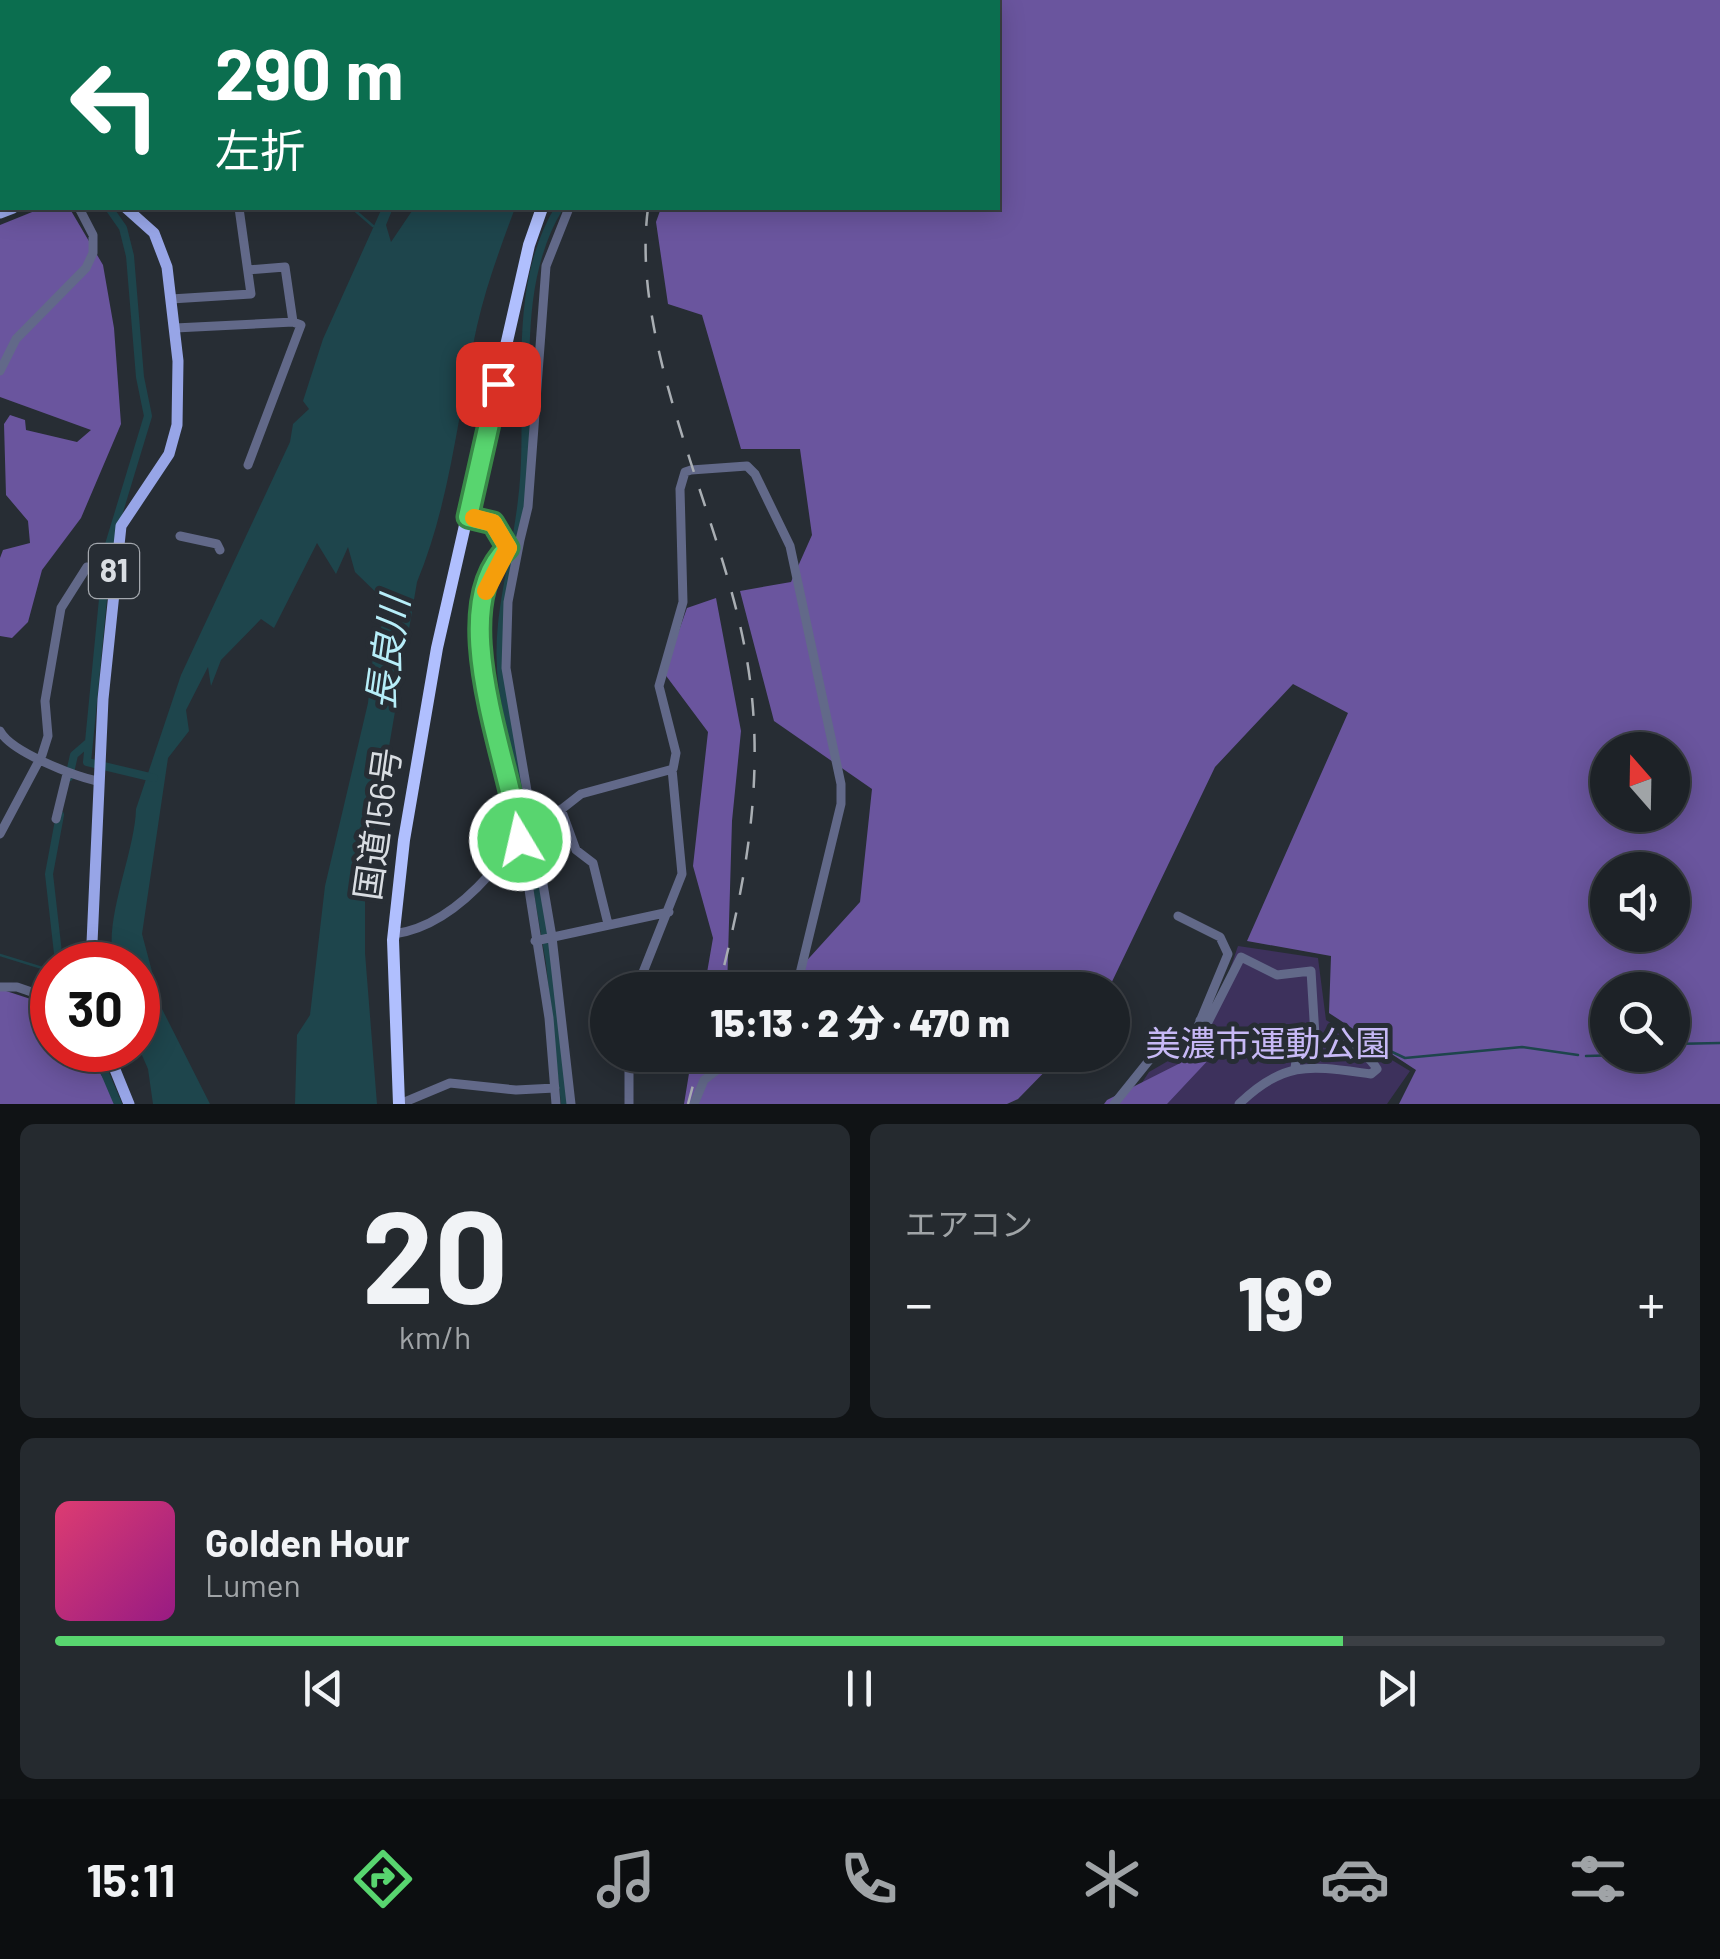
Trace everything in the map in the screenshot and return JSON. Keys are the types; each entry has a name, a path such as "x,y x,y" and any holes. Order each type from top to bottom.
{"highway":[{"name":"国道156号","path":"399,1104 394,934 416,762 529,244 541,210"}],"main road":[{"name":"81","path":"92,942 97,780 112,566 121,526 175,439 175,328 161,246 154,232 128,210"},
{"path":"116,1072 129,1104"}],"street":[{"path":"0,371 16,339 86,268 93,252 93,236 80,210"},
{"path":"171,299 251,294 239,210"},
{"path":"568,210 546,266 528,419 532,473 514,544 504,644 515,768 571,1104"},
{"path":"248,270 285,268 292,322"},
{"path":"175,328 292,322 301,325 248,465"},
{"path":"490,418 528,419"},
{"path":"644,972 669,912 683,865 672,769 676,754 658,686 683,602 680,489 685,472 747,466 756,474 790,546 841,784 841,804 800,972"},
{"path":"468,517 493,523 514,544"},
{"path":"180,536 217,544 220,550"},
{"path":"514,544 486,592 481,645 486,704 515,768"},
{"path":"0,834 48,736 45,701 61,608 87,566"},
{"path":"0,732 7,742 70,775 97,780"},
{"path":"394,934 452,910 494,870 525,831 581,794 672,769"},
{"path":"56,819 70,775"},
{"path":"561,809 576,850 593,863 608,924"},
{"path":"525,831 557,1032 556,1104"},
{"path":"545,939 669,912"},
{"path":"1114,1104 1155,1053 1191,1036 1228,954 1220,936 1178,916"},
{"path":"1200,1020 1208,1022 1241,957 1278,975 1311,971 1315,1036"},
{"path":"0,988 30,991"},
{"path":"1239,1104 1257,1086 1295,1068 1372,1074 1378,1069 1369,1055 1315,1036 1299,1039 1295,1068"},
{"path":"629,1104 630,1072"},
{"path":"694,1104 704,1080 715,1072"},
{"path":"399,1104 450,1083 516,1090 555,1088"}],"green space":[{"name":"美濃市運動公園","path":"1238,946 1318,958 1326,1020 1410,1071 1387,1104 1128,1104 1149,1072 1206,1039"}],"shaded area":[{"path":"1000,0 1720,0 1720,1104 1399,1104 1416,1070 1329,1013 1331,956 1247,941 1348,713 1293,684 1215,767 1117,972 796,972 860,902 872,789 774,721 740,591 791,582 812,535 800,449 741,449 702,315 668,304 656,222 660,210 1000,210"},
{"path":"37,210 71,210 103,265 114,328 121,424 81,518 42,570 28,622 12,638 0,636 0,558 3,550 30,543 28,521 6,495 4,424 10,415 25,420 26,430 77,442 91,430 0,397 0,225"},
{"path":"716,598 741,731 732,821 728,972 707,972 713,938 693,866 708,732 664,673 687,608"},
{"path":"0,989 30,999 30,1072 99,1072 120,1104 0,1104"},
{"path":"1228,1039 1167,1104 1104,1104 1107,1100"},
{"path":"689,1072 1044,1072 1018,1099 1007,1104 684,1104"}],"water":[{"name":"長良川","path":"381,210 392,210 386,225 391,242 413,210 514,210 481,311 446,487 417,582 365,888 365,953 377,1104 295,1104 297,1035 310,1015 325,886 368,703 374,647 389,605 355,572 348,547 336,574 317,543 274,628 261,619 221,660 211,686 208,667 186,710 189,731 168,758 142,934 144,942 112,942 136,809 181,675 290,442 293,424 309,409 303,401 323,339"},
{"path":"160,1002 210,1104 153,1104 148,1072 160,1072"}],"waterway":[{"path":"69,777 74,755 89,742 108,548 148,416 140,377 130,256 123,228 110,210"},
{"path":"354,210 373,226"},
{"path":"558,210 543,241 528,313 525,464 503,617 501,664 550,963 565,1104"},
{"path":"89,742 87,762 154,778"},
{"path":"57,942 49,874 60,815"},
{"path":"0,955 30,964"},
{"path":"1332,1024 1405,1058 1522,1047 1578,1055"},
{"path":"1690,1044 1720,1043"},
{"path":"1586,1056 1590,1056"},
{"path":"104,1072 118,1104"}],"railway":[{"path":"648,210 646,260 663,370 731,591 751,688 751,818 738,904 722,972"},
{"path":"688,1104 696,1072"}],"slow traffic":[{"path":"474,518 493,523 508,548 486,591"}],"route":[{"path":"498,384 468,517 493,523 508,548 486,592 481,645 486,704 508,770 520,840"}]}
